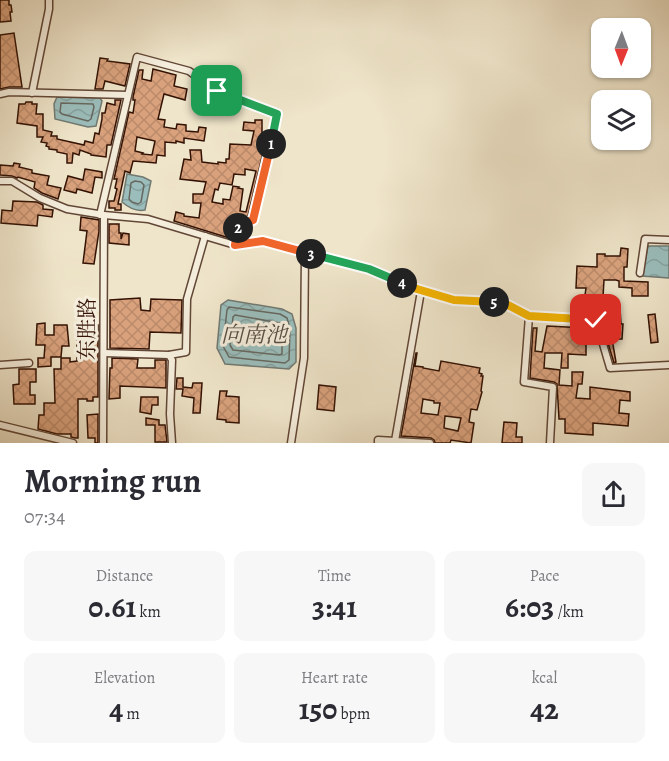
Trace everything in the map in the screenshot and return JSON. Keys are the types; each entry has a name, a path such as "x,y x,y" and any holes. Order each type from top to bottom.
{"street":[{"path":"32,93 49,0"},
{"name":"东胜路","path":"103,443 102,215 136,57 189,71 217,91 277,114 253,220 238,226 235,245"},
{"path":"0,94 9,92 128,95"},
{"path":"0,181 12,181 40,198 67,209 148,219 235,245 263,241 369,269 422,291 454,300 504,303 529,316 596,320 610,368 669,365"},
{"path":"104,353 169,355 186,352 187,299 205,236"},
{"path":"640,273 645,239 669,240"},
{"path":"291,443 304,358 305,252"},
{"path":"395,441 422,291"},
{"path":"529,316 524,382 553,387 550,443"},
{"path":"169,355 172,360 170,414 172,443"},
{"path":"0,365 29,363"},
{"path":"0,425 73,443"},
{"path":"378,443 378,440 430,443"}],"water":[{"path":"57,97 100,98 102,101 96,126 88,127 55,119 54,104"},
{"path":"127,174 151,181 145,210 133,209 122,202"},
{"path":"648,246 669,246 669,278 642,276"},
{"name":"向南池","path":"228,300 282,309 292,314 296,328 296,362 289,369 225,364 217,348 221,305"}],"building":[{"path":"0,0 9,0 12,12 10,12 11,21 0,22"},
{"path":"14,33 22,87 0,89 0,35"},
{"path":"100,58 130,64 125,86 105,81 103,89 95,89"},
{"path":"153,69 176,75 174,86 187,89 185,100 164,94 158,119 165,120 164,127 176,129 177,124 186,125 186,131 198,132 199,127 206,128 204,141 184,138 184,143 165,142 165,156 157,155 156,163 133,161 130,173 125,171 118,204 121,204 121,210 115,210 115,208 109,208 109,201 114,201 117,189 115,188 117,179 114,179 129,112 133,113 135,100 133,97 139,70 143,70 142,79 151,81","holes":["137,137 155,141 152,155 135,151"]},
{"path":"115,100 121,100 111,145 107,145 106,157 91,155 80,150 79,155 73,153 72,163 67,163 67,154 49,149 46,146 47,143 41,142 43,137 37,137 37,126 17,123 19,104 32,102 32,104 37,104 36,114 43,114 43,130 52,132 51,136 84,145 85,141 93,143 95,133 99,134 102,113 105,113 107,103 115,105"},
{"path":"255,120 262,120 262,136 267,136 248,216 245,218 240,216 233,225 230,224 229,238 174,221 176,212 184,216 199,218 201,203 193,203 193,194 203,194 206,182 180,179 184,159 191,160 190,150 201,150 202,162 226,163 226,159 229,159 230,144 251,145 254,131 243,130 244,122 255,123","holes":["245,169 256,171 246,212 240,211 243,189 239,187 233,186 230,200 223,199 223,204 212,202 215,189 218,190 220,183 232,185 234,174 245,175"]},
{"path":"14,163 20,164 19,167 32,170 32,173 49,176 47,185 61,188 58,199 34,188 35,182 0,175 0,165 13,166"},
{"path":"85,169 102,172 102,178 95,177 92,193 77,189 76,193 64,190 68,176 83,180"},
{"path":"13,201 37,202 43,205 43,209 53,210 52,217 38,215 37,226 1,223 2,210 12,211"},
{"path":"81,217 99,220 94,264 83,263 87,231 80,230"},
{"path":"109,224 119,224 121,239 123,233 129,234 129,245 109,243"},
{"path":"621,248 628,249 624,281 648,282 648,296 632,296 632,288 619,287 619,281 616,280 604,280 603,297 585,295 586,288 576,288 577,266 597,267 597,254 620,256"},
{"path":"611,297 613,309 620,308 621,324 623,324 622,339 612,339 616,362 614,363 603,327 610,326 609,309 604,310 602,303 608,302 608,298"},
{"path":"140,298 141,310 150,311 151,299 182,300 181,333 150,332 149,349 110,348 110,300"},
{"path":"655,314 658,342 651,343 648,315"},
{"path":"45,323 45,335 54,335 54,325 67,325 69,346 62,346 61,357 51,357 51,366 38,367 38,358 44,358 45,345 36,345 37,324"},
{"path":"77,325 98,325 98,397 93,397 93,401 78,399 78,438 75,438 71,437 71,434 57,434 38,429 39,415 44,415 44,403 55,403 54,369 61,369 61,358 70,358 70,362 77,361 77,358 87,357 87,346 77,346"},
{"path":"547,326 586,328 586,355 568,354 568,368 561,368 562,353 545,353 544,368 560,370 559,385 572,386 572,372 583,372 582,384 578,384 576,398 590,399 590,387 630,392 630,401 620,400 619,413 629,414 628,426 593,423 593,435 565,433 565,419 559,419 557,384 530,378 533,328 537,328 535,351 542,352"},
{"path":"416,353 415,366 423,368 439,371 441,361 480,368 479,373 483,376 482,392 477,410 471,409 469,422 474,423 471,443 451,440 450,443 435,443 431,438 401,436","holes":["423,399 440,403 438,415 421,413","445,416 461,418 458,431 444,428"]},
{"path":"112,358 138,359 137,368 155,368 155,360 166,360 166,388 120,386 120,398 109,399"},
{"path":"19,369 36,369 36,382 30,382 30,395 35,395 35,404 14,404 13,385 19,384"},
{"path":"177,378 183,378 183,387 192,388 193,383 202,383 200,413 193,413 194,398 182,396 183,389 176,389"},
{"path":"319,385 336,387 334,411 317,409"},
{"path":"220,391 227,391 226,396 239,397 239,423 217,419"},
{"path":"141,397 158,397 158,405 152,405 151,414 140,412"},
{"path":"98,414 98,443 95,443 95,438 88,438 87,415"},
{"path":"146,418 159,420 159,425 165,425 167,442 155,442 155,425 146,425"},
{"path":"504,422 517,423 516,437 522,437 522,443 502,443"}],"route":[{"path":"217,91 277,114 253,220 238,226 235,245 263,241 369,269 417,289 454,300 504,303 529,316 596,320"}]}
